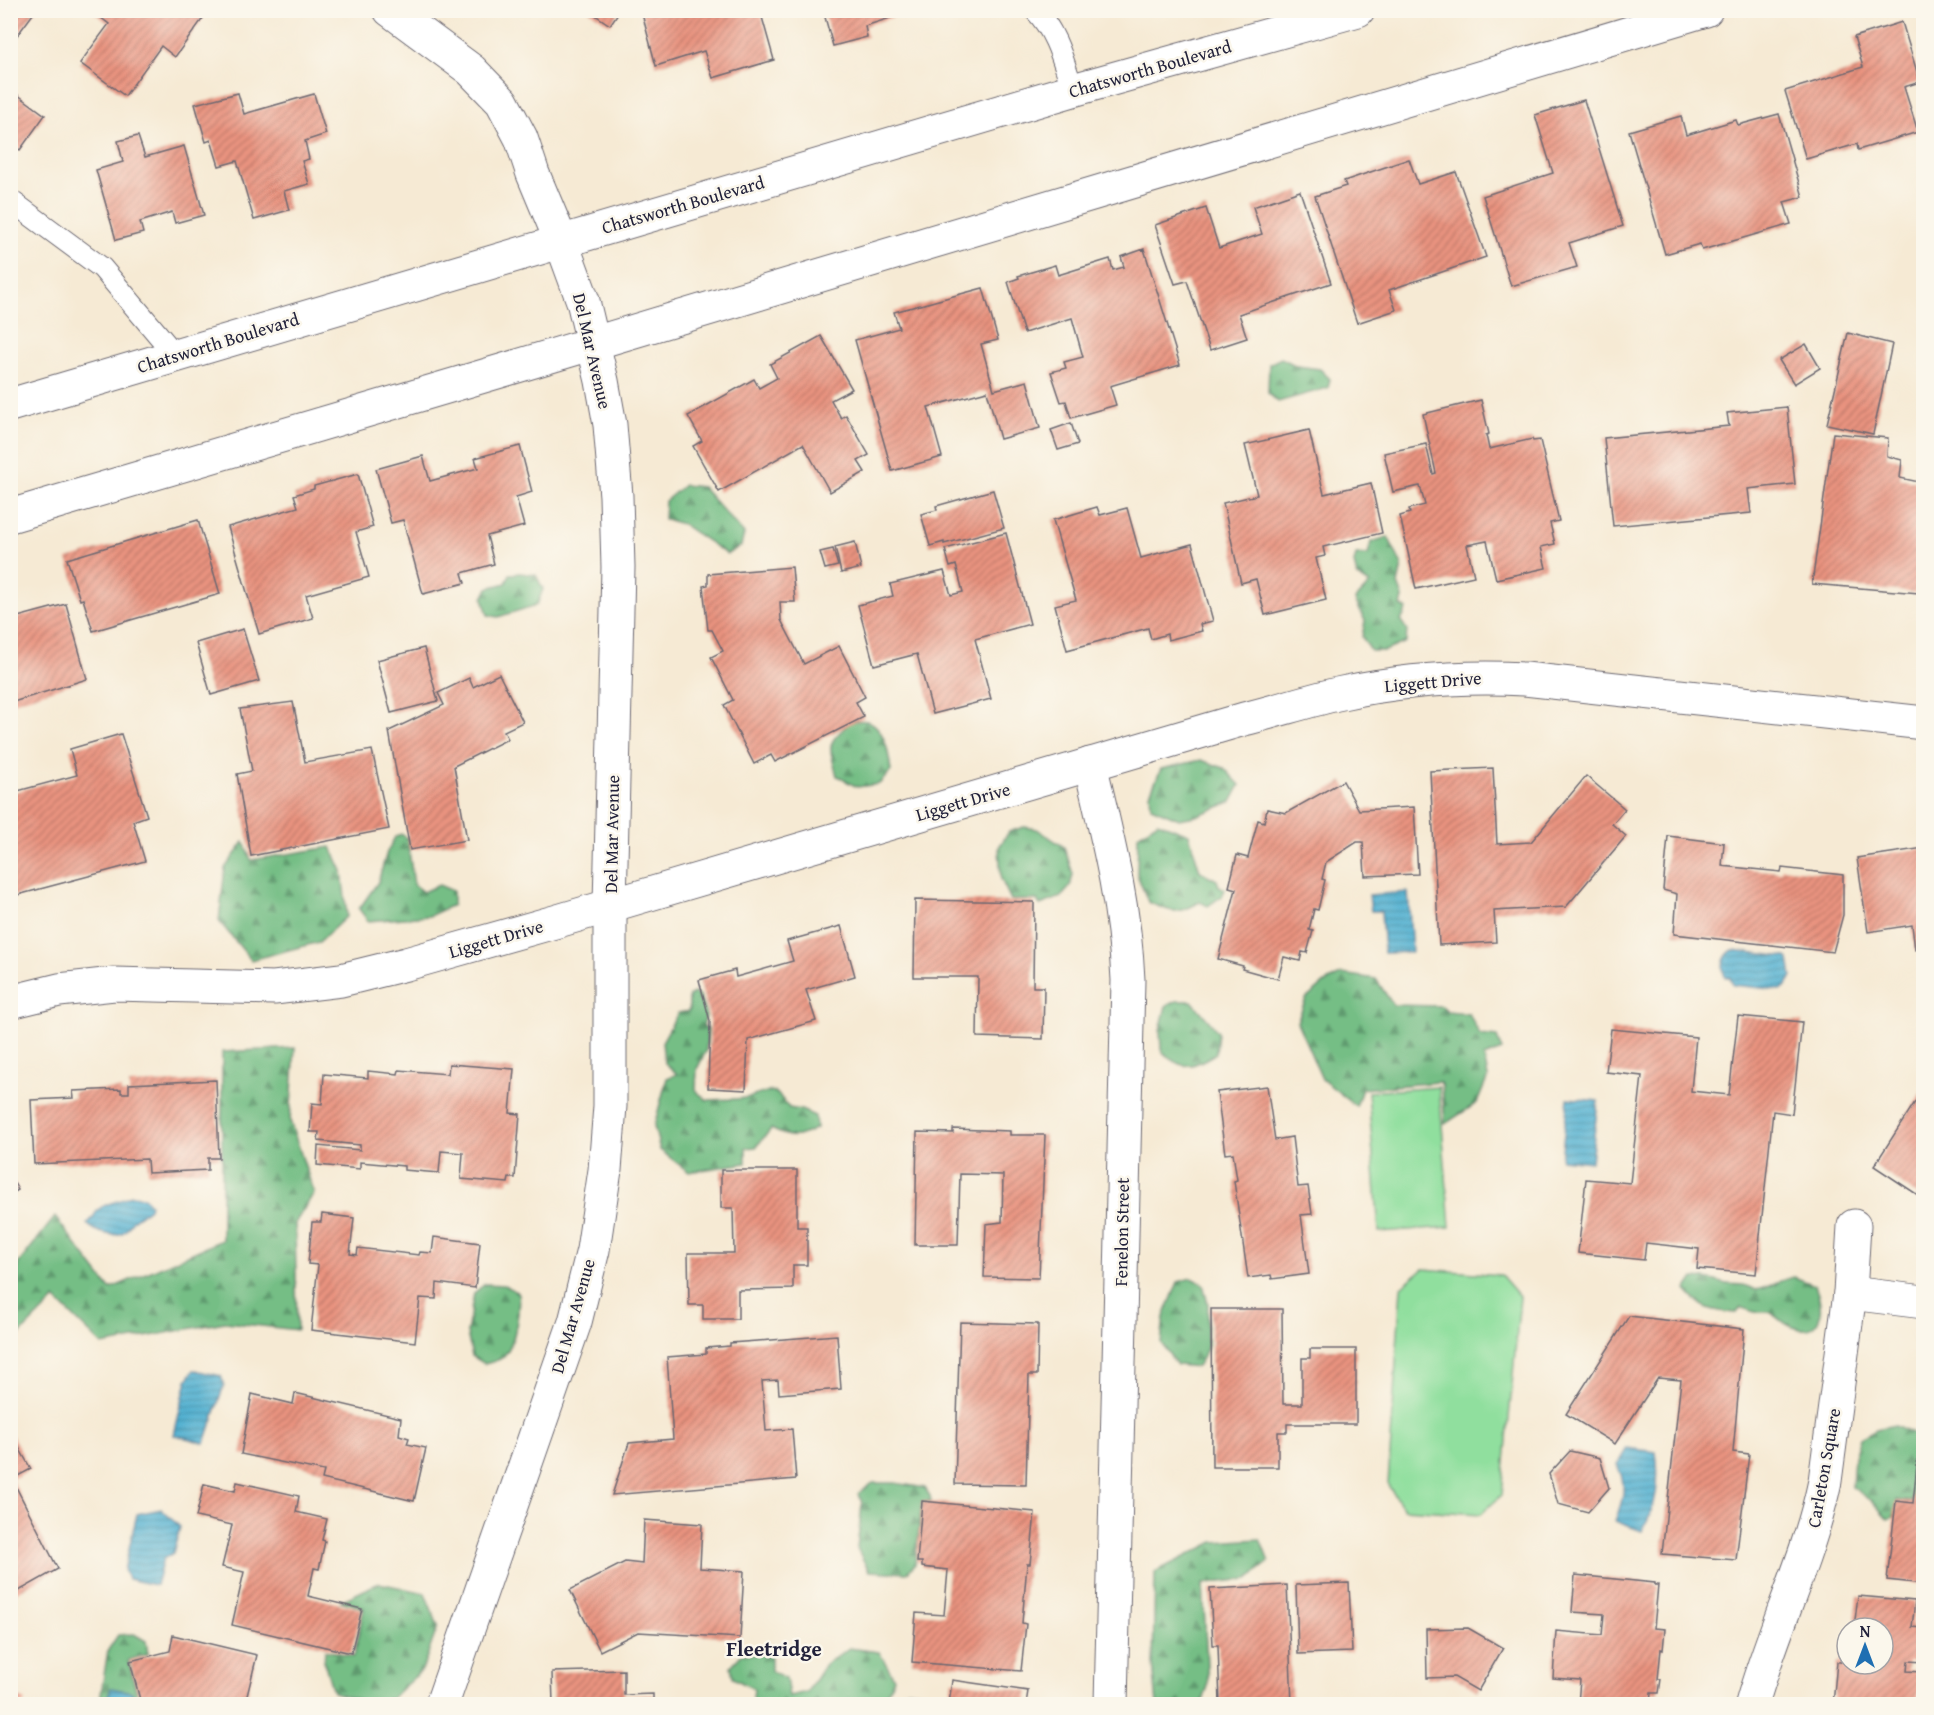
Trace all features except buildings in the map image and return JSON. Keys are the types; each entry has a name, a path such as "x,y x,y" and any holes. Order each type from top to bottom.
{"street":[{"name":"Del Mar Avenue","path":"390,10 471,70 502,102 521,138 583,301 610,425 616,496 618,567 610,905 610,1106 605,1177 592,1250 575,1322 442,1704"},
{"name":"Chatsworth Boulevard","path":"10,405 1073,90 1358,10"},
{"path":"10,516 594,344 1706,10"},
{"name":"Liggett Drive","path":"10,1002 59,990 114,984 274,988 320,984 406,964 1340,693 1388,685 1493,677 1555,681 1923,723"},
{"name":"Fenelon Street","path":"1090,764 1118,883 1128,980 1111,1704"},
{"name":"Carleton Square","path":"1752,1704 1812,1535 1825,1481 1851,1293 1854,1226"},
{"path":"1851,1293 1923,1302"}],"lane":[{"path":"1035,10 1047,23 1056,40 1073,90"},
{"path":"10,200 102,267 176,356"}],"green space":[{"path":"1281,358 1297,366 1320,369 1330,379 1328,388 1278,402 1268,393 1269,364"},
{"path":"684,485 702,487 744,534 741,546 727,554 682,524 664,519 665,501"},
{"path":"1388,537 1402,565 1398,584 1403,597 1401,606 1407,609 1401,621 1407,630 1406,642 1385,651 1371,651 1362,637 1365,621 1355,600 1370,584 1357,576 1354,563 1356,555 1368,555 1371,542"},
{"path":"510,574 536,575 543,589 537,605 498,617 488,615 483,598 488,588 506,583"},
{"path":"852,721 867,721 873,724 882,735 891,771 879,784 857,787 837,776 831,745 837,735"},
{"path":"1201,760 1224,768 1240,785 1231,802 1196,816 1179,819 1151,807 1150,794 1161,769"},
{"path":"1158,822 1189,834 1200,871 1217,880 1219,886 1225,889 1222,896 1208,906 1200,902 1179,911 1168,910 1148,902 1137,874 1138,835"},
{"path":"1024,827 1037,829 1064,847 1073,874 1070,887 1061,897 1040,905 1037,900 1011,900 1001,879 999,847 1009,832"},
{"path":"401,834 407,838 414,885 423,892 439,885 453,891 453,905 429,916 368,921 359,909 378,882 387,852 395,837"},
{"path":"244,842 251,860 331,847 342,871 347,916 319,942 251,960 219,921 225,868"},
{"path":"1342,974 1376,979 1393,1005 1442,1006 1447,1012 1469,1014 1480,1035 1497,1037 1502,1050 1484,1057 1488,1077 1477,1103 1445,1124 1442,1085 1439,1082 1362,1089 1356,1106 1322,1079 1297,1022 1306,999 1325,983"},
{"path":"694,993 700,997 706,1016 703,1026 708,1029 706,1051 697,1069 696,1091 707,1100 740,1099 769,1091 773,1092 778,1094 789,1108 815,1116 816,1128 799,1136 784,1135 771,1129 756,1147 746,1148 746,1163 689,1172 660,1150 654,1126 667,1078 677,1074 664,1062 662,1042 678,1013 689,1011 689,996"},
{"path":"1176,1001 1192,1001 1218,1032 1216,1053 1201,1062 1181,1065 1161,1050 1160,1030 1166,1006"},
{"path":"295,1048 290,1121 314,1193 295,1223 297,1330 225,1322 102,1345 55,1299 11,1343 11,1323 16,1324 18,1264 55,1217 110,1289 222,1240 222,1052"},
{"path":"1439,1087 1450,1227 1379,1232 1368,1092"},
{"path":"1423,1269 1501,1275 1520,1297 1502,1495 1481,1514 1404,1509 1388,1485 1401,1287"},
{"path":"1794,1277 1815,1285 1818,1293 1819,1318 1817,1324 1811,1328 1790,1326 1769,1312 1742,1308 1736,1313 1714,1310 1702,1305 1686,1290 1694,1278 1742,1285 1756,1290"},
{"path":"1191,1278 1203,1284 1208,1304 1207,1349 1197,1367 1177,1365 1161,1343 1164,1317 1178,1282"},
{"path":"485,1284 505,1285 518,1293 518,1317 511,1344 503,1357 485,1364 472,1356 467,1333 474,1293"},
{"path":"1895,1425 1916,1435 1919,1439 1912,1502 1897,1500 1894,1517 1888,1519 1872,1501 1852,1487 1854,1457 1860,1438 1876,1429"},
{"path":"873,1483 895,1483 925,1488 930,1496 931,1501 922,1501 915,1564 907,1573 869,1571 857,1548 862,1504 859,1493"},
{"path":"1260,1539 1269,1562 1248,1579 1203,1584 1208,1686 1202,1704 1157,1704 1153,1664 1155,1572 1214,1542"},
{"path":"379,1583 425,1593 438,1626 422,1670 385,1704 373,1704 333,1692 324,1661 325,1650 354,1656 364,1608 341,1601"},
{"path":"134,1634 146,1641 148,1654 128,1660 138,1698 129,1704 97,1704 100,1700 108,1650 118,1635"},
{"path":"849,1648 879,1652 894,1678 887,1693 862,1704 752,1704 754,1689 733,1678 731,1666 742,1654 771,1655 771,1671 786,1678 789,1696 807,1692 825,1664"}],"water":[{"path":"1408,892 1412,952 1384,953 1381,911 1371,911 1369,895"},
{"path":"1733,950 1786,957 1789,959 1792,977 1781,990 1733,985 1730,977 1725,977 1723,966 1727,955"},
{"path":"1568,1098 1598,1101 1591,1162 1561,1159"},
{"path":"131,1195 142,1197 150,1204 149,1208 134,1219 122,1233 106,1234 87,1224 103,1206"},
{"path":"194,1370 221,1376 224,1385 205,1443 174,1435 187,1380"},
{"path":"1627,1448 1656,1452 1658,1473 1656,1493 1651,1512 1642,1531 1615,1521 1623,1493 1617,1465"},
{"path":"161,1509 180,1527 173,1553 163,1559 156,1585 128,1579 124,1570 137,1514"},
{"path":"111,1688 132,1692 135,1704 106,1704"},
{"path":"908,1690 930,1693 934,1697 933,1704 902,1704 903,1693"}],"district":[{"name":"Fleetridge","path":"774,1649"}]}
